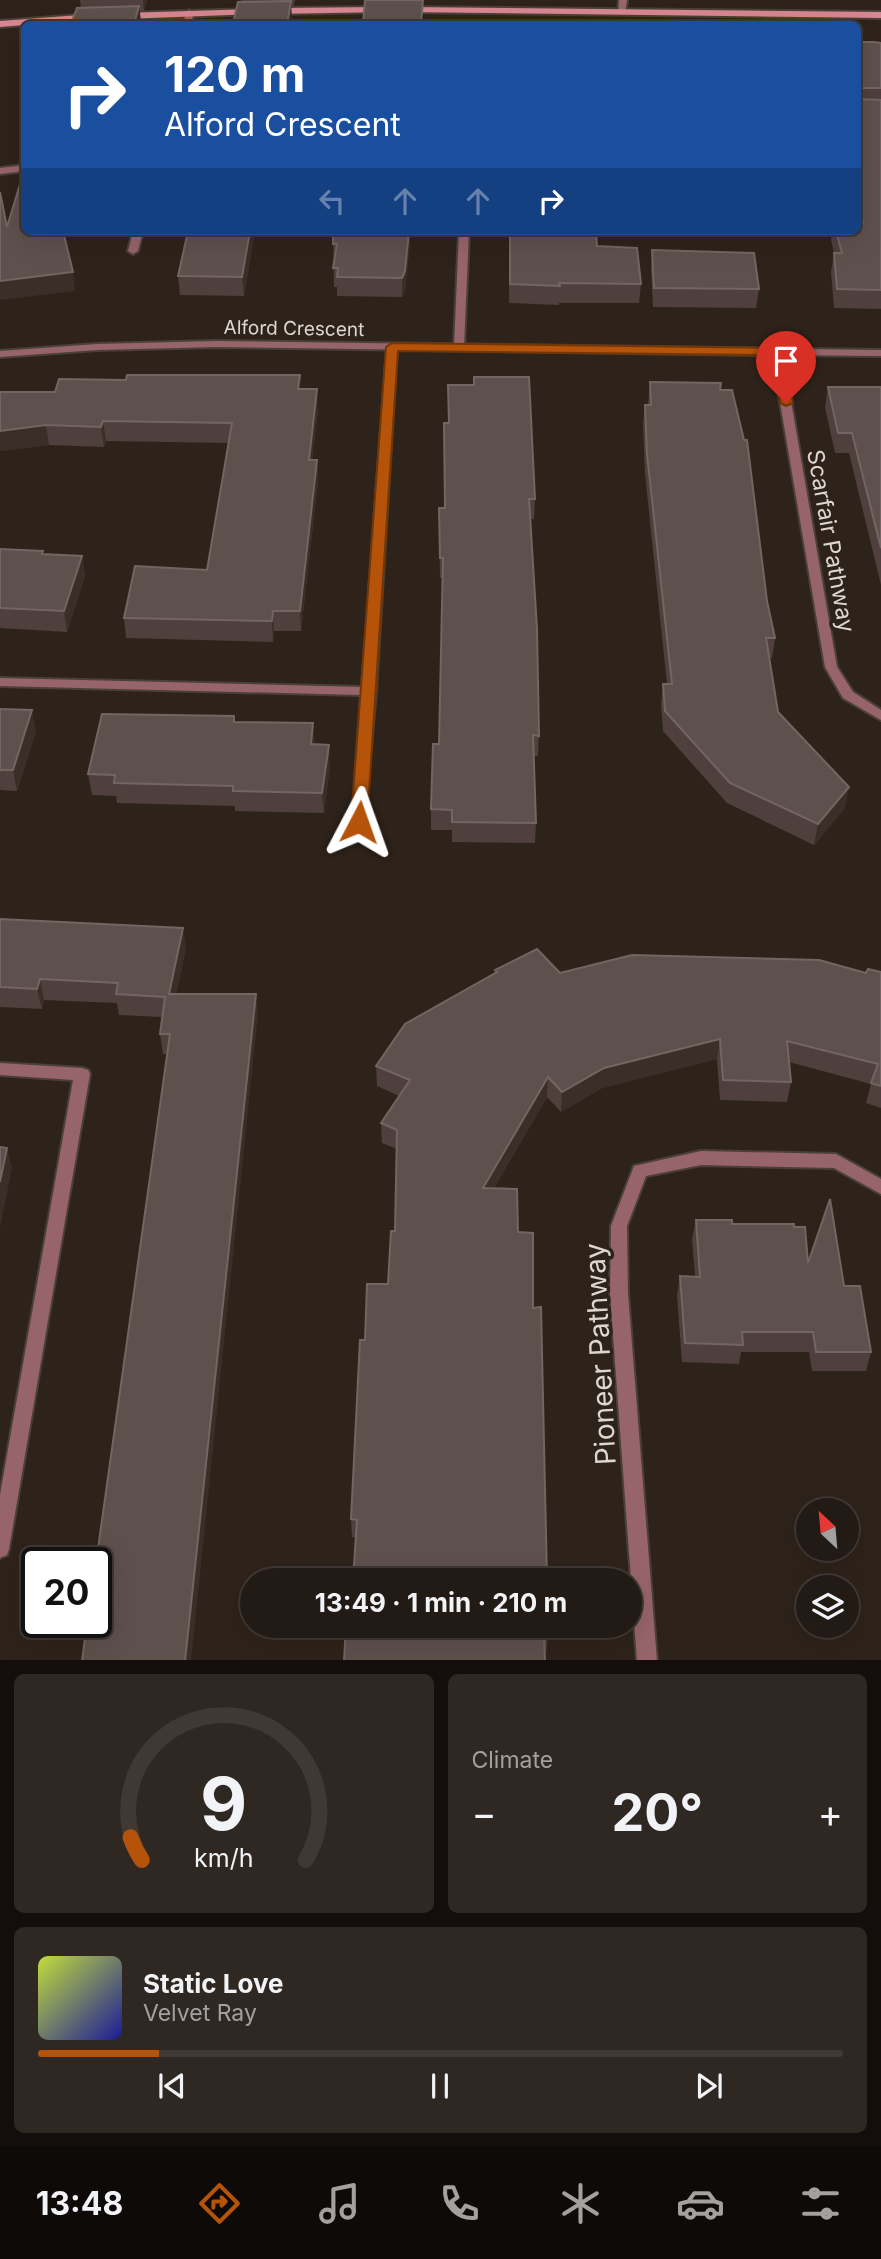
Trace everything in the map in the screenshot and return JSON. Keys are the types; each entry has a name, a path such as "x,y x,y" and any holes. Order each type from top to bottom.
{"street":[{"path":"622,12 623,0"},
{"path":"111,17 335,10 881,15"},
{"path":"188,21 189,13"},
{"path":"33,21 98,17"},
{"path":"0,23 21,22"},
{"path":"0,171 21,168"},
{"path":"133,251 137,235"},
{"path":"458,347 464,235"},
{"name":"Alford Crescent","path":"0,354 97,347 216,344 881,353"},
{"path":"359,822 392,347"},
{"name":"Scarfair Pathway","path":"777,351 831,667 848,695 881,716"},
{"path":"0,682 369,691"},
{"path":"0,1069 82,1074 0,1549"},
{"name":"Pioneer Pathway","path":"647,1660 619,1294 619,1227 640,1171 701,1158 836,1161 881,1187"}],"building":[{"path":"365,0 423,0 421,21 363,21"},
{"path":"291,1 288,21 234,21 238,2"},
{"path":"139,6 135,21 72,21 77,8"},
{"path":"861,42 881,43 881,88 861,88"},
{"path":"861,99 881,100 881,290 837,289 834,253 842,253 837,235 861,235"},
{"path":"21,181 21,235 64,235 73,272 0,281 0,192 7,227"},
{"path":"187,235 249,235 242,277 178,276"},
{"path":"333,235 409,235 402,278 337,277 338,268 333,268 337,244 333,244"},
{"path":"510,235 596,235 597,246 637,248 641,284 510,284"},
{"path":"652,250 754,253 759,289 654,288"},
{"path":"127,375 300,375 298,389 317,389 309,460 317,460 300,611 273,611 272,621 124,618 135,566 207,570 232,423 103,421 101,427 46,425 0,431 0,392 55,392 59,379 126,380"},
{"path":"474,377 529,377 535,499 529,499 537,629 539,736 533,735 536,823 452,822 452,810 431,809 433,744 439,744 443,558 440,558 439,508 445,508 444,423 449,423 448,385 474,385"},
{"path":"650,382 721,383 720,390 732,390 744,440 747,440 767,601 775,638 766,638 778,712 849,787 818,824 730,783 665,711 663,684 672,684 647,454 645,405 651,405"},
{"path":"828,387 881,387 881,548 852,433 838,433"},
{"path":"0,549 82,556 64,611 0,608"},
{"path":"0,709 32,710 13,770 0,770"},
{"path":"102,714 234,716 234,722 313,723 311,744 329,745 322,793 233,791 233,786 114,783 115,775 88,774"},
{"path":"0,919 183,928 169,994 256,994 185,1660 82,1660 85,1638 112,1638 112,1547 98,1547 170,1034 160,1034 165,997 116,994 118,983 40,979 37,989 0,987"},
{"path":"537,949 560,973 632,955 819,960 866,973 868,969 881,972 881,1086 871,1083 878,1064 787,1041 791,1082 723,1080 720,1039 604,1068 562,1092 548,1077 483,1188 517,1189 518,1232 533,1233 533,1308 541,1307 547,1568 354,1568 357,1520 351,1519 360,1340 365,1340 367,1284 388,1284 391,1231 395,1231 397,1130 381,1123 410,1080 376,1066 405,1024 497,972 495,970"},
{"path":"0,1147 7,1148 0,1182"},
{"path":"830,1199 844,1286 860,1286 871,1352 816,1352 813,1332 742,1332 743,1345 685,1343 680,1276 700,1277 696,1220 732,1220 732,1224 794,1224 794,1227 805,1227 808,1263"},
{"path":"345,1638 544,1638 545,1660 344,1660"}],"route":[{"path":"359,822 392,347 777,351 786,403"}]}
